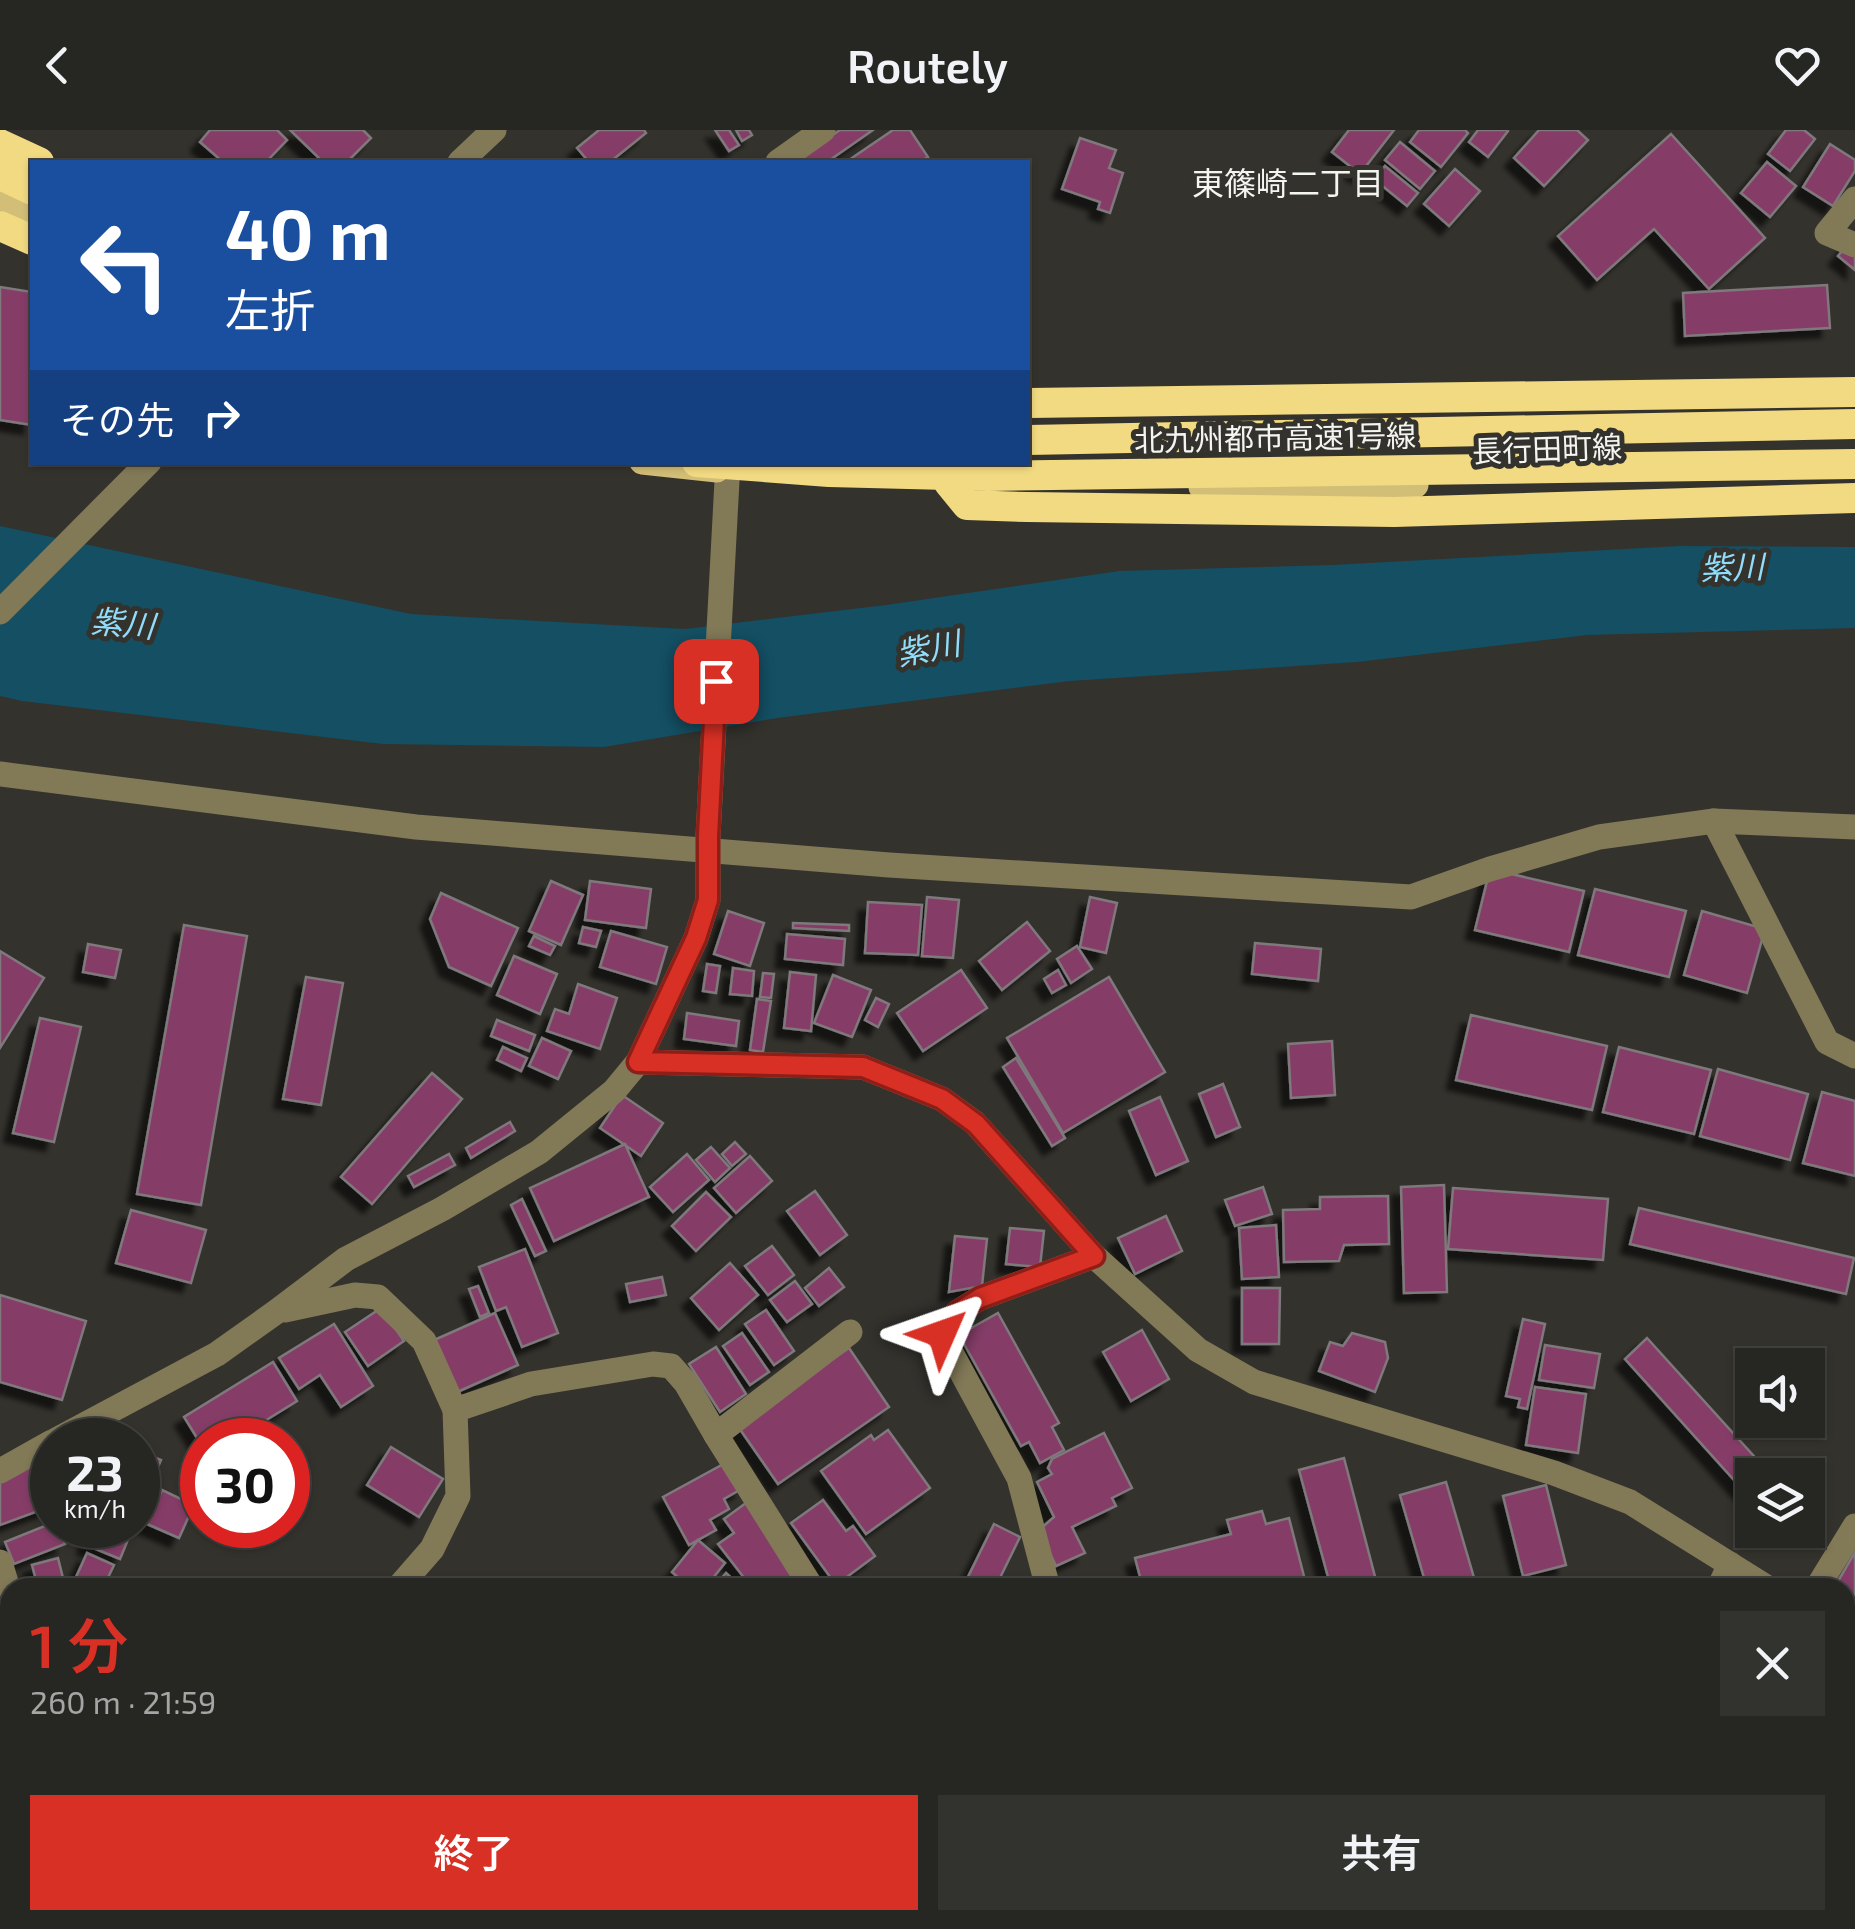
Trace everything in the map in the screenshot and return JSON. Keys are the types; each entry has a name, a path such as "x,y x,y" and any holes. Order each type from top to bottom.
{"highway":[{"path":"0,144 35,160"},
{"path":"0,175 30,189"},
{"path":"0,226 30,239"},
{"path":"0,246 30,257"},
{"path":"1030,403 1855,392"},
{"name":"北九州都市高速1号線","path":"1030,440 1855,421"},
{"name":"北九州都市高速1号線","path":"736,465 988,476 1855,464"},
{"path":"949,483 967,506 1435,511 1855,498"}],"main road":[{"path":"0,197 30,211"},
{"name":"長行田町線","path":"1030,431 1855,421"},
{"name":"長行田町線","path":"694,465 949,483 1282,488 1855,472"}],"street":[{"path":"462,160 494,130"},
{"path":"781,160 823,130"},
{"path":"1855,199 1827,232 1855,246"},
{"path":"97,1418 217,1354 346,1258 442,1209 539,1152 614,1092 638,1062 696,938 708,900 728,467"},
{"path":"0,612 142,470"},
{"path":"0,774 416,828 708,844 1412,896 1490,868 1599,837 1714,820 1855,827"},
{"path":"1714,820 1827,1042 1855,1056"},
{"path":"638,1062 863,1067 942,1099 976,1124 1094,1256 1198,1350 1254,1382 1570,1478 1630,1502 1725,1576"},
{"path":"1045,1578 1019,1478 942,1334 958,1312 980,1298 1094,1256"},
{"path":"276,1312 355,1295 378,1296 424,1341 455,1410 458,1496 432,1549 407,1578"},
{"path":"716,1435 850,1332"},
{"path":"455,1410 531,1384 653,1364 671,1366 686,1383 806,1578"},
{"path":"0,1471 30,1454"},
{"path":"1823,1578 1855,1526"}],"water":[{"name":"紫川","path":"0,526 411,614 685,629 1119,571 1332,565 1679,546 1855,547 1855,628 1587,635 1357,662 1070,681 777,718 604,747 383,744 0,696"}],"building":[{"path":"210,130 277,130 287,140 268,160 221,160 200,142"},
{"path":"290,130 363,130 371,138 349,160 321,160"},
{"path":"599,130 646,133 612,160 587,160 577,148"},
{"path":"715,130 729,130 739,145 729,151"},
{"path":"736,130 749,130 752,135 742,141"},
{"path":"840,130 873,130 830,160 796,160"},
{"path":"893,130 910,130 928,157 923,160 849,160"},
{"path":"1349,130 1394,130 1360,174 1332,152"},
{"path":"1419,130 1468,133 1441,167 1410,142"},
{"path":"1478,130 1508,131 1488,157 1469,142"},
{"path":"1539,130 1577,130 1588,140 1544,186 1514,158"},
{"path":"1786,130 1804,130 1815,139 1790,171 1768,154"},
{"path":"1671,134 1765,238 1709,289 1654,229 1597,280 1558,236"},
{"path":"1080,138 1116,150 1109,168 1123,173 1110,213 1098,209 1100,202 1062,189"},
{"path":"1400,142 1435,171 1420,189 1385,160"},
{"path":"1830,144 1855,160 1855,171 1833,206 1803,187"},
{"path":"1767,162 1796,186 1770,217 1741,193"},
{"path":"1385,166 1418,193 1407,206 1374,179"},
{"path":"1455,169 1480,191 1449,226 1424,204"},
{"path":"1855,235 1855,270 1838,256"},
{"path":"1827,285 1830,328 1685,336 1683,293"},
{"path":"0,287 30,292 30,425 0,420"},
{"path":"1490,869 1584,891 1569,952 1475,930"},
{"path":"551,881 583,895 561,945 529,931"},
{"path":"590,881 651,889 646,928 585,920"},
{"path":"1595,889 1686,911 1669,977 1578,955"},
{"path":"441,893 518,928 491,986 449,967 430,919"},
{"path":"927,897 959,900 953,958 922,956"},
{"path":"1090,897 1117,903 1106,953 1080,947"},
{"path":"868,902 922,905 918,955 865,953"},
{"path":"728,911 764,923 750,966 714,954"},
{"path":"1702,911 1765,929 1747,993 1684,975"},
{"path":"1027,922 1050,951 1002,990 979,961"},
{"path":"793,923 849,925 849,931 793,928"},
{"path":"184,925 247,936 201,1205 137,1194"},
{"path":"583,927 601,931 596,947 579,943"},
{"path":"611,931 667,947 656,984 600,967"},
{"path":"787,934 845,939 843,965 785,959"},
{"path":"534,936 555,946 550,955 529,946"},
{"path":"1255,943 1321,949 1318,981 1252,974"},
{"path":"88,944 121,950 115,978 83,972"},
{"path":"1077,946 1092,969 1071,983 1057,959"},
{"path":"0,951 44,978 0,1048"},
{"path":"514,956 557,974 540,1014 497,995"},
{"path":"707,964 720,966 716,993 703,991"},
{"path":"733,968 754,971 752,996 730,994"},
{"path":"961,970 987,1008 923,1051 897,1013"},
{"path":"1058,970 1066,985 1052,993 1044,979"},
{"path":"790,972 816,975 811,1031 784,1028"},
{"path":"763,973 774,974 771,998 760,997"},
{"path":"833,975 871,990 852,1037 814,1023"},
{"path":"306,977 343,983 321,1105 283,1099"},
{"path":"1109,977 1165,1072 1063,1133 1007,1038"},
{"path":"578,984 617,998 600,1049 547,1031 555,1009 569,1014"},
{"path":"876,998 889,1004 878,1027 865,1020"},
{"path":"757,999 771,1001 763,1052 750,1050"},
{"path":"687,1013 739,1021 736,1046 684,1039"},
{"path":"1471,1015 1607,1046 1592,1110 1456,1080"},
{"path":"40,1018 81,1027 54,1142 13,1133"},
{"path":"497,1020 535,1035 529,1051 491,1036"},
{"path":"542,1038 571,1051 558,1079 529,1066"},
{"path":"1332,1041 1335,1095 1291,1098 1288,1044"},
{"path":"503,1047 527,1058 521,1071 497,1060"},
{"path":"1619,1047 1711,1070 1694,1134 1603,1112"},
{"path":"1016,1058 1065,1138 1052,1146 1003,1067"},
{"path":"1718,1069 1808,1094 1790,1160 1700,1136"},
{"path":"432,1073 462,1099 372,1204 341,1177"},
{"path":"1223,1084 1240,1127 1216,1137 1199,1094"},
{"path":"1822,1092 1855,1101 1855,1176 1803,1163"},
{"path":"622,1095 663,1123 641,1156 600,1128"},
{"path":"1160,1097 1188,1161 1156,1175 1129,1111"},
{"path":"510,1122 515,1131 471,1158 466,1148"},
{"path":"735,1142 746,1154 732,1166 722,1154"},
{"path":"625,1144 649,1197 554,1241 530,1188"},
{"path":"711,1147 730,1168 715,1182 696,1160"},
{"path":"449,1154 455,1165 414,1187 408,1176"},
{"path":"687,1154 709,1180 673,1212 650,1187"},
{"path":"750,1156 772,1181 736,1213 714,1188"},
{"path":"1444,1185 1447,1292 1404,1293 1401,1187"},
{"path":"1263,1187 1272,1214 1235,1226 1225,1200"},
{"path":"1453,1188 1608,1199 1603,1260 1448,1249"},
{"path":"815,1191 847,1235 820,1255 787,1211"},
{"path":"706,1192 731,1217 696,1251 672,1226"},
{"path":"1388,1196 1389,1244 1344,1245 1339,1261 1284,1262 1283,1210 1320,1209 1320,1197"},
{"path":"522,1199 546,1251 535,1256 511,1205"},
{"path":"1639,1208 1854,1258 1846,1294 1630,1244"},
{"path":"131,1210 206,1230 191,1283 116,1263"},
{"path":"1166,1216 1182,1251 1135,1274 1118,1238"},
{"path":"1276,1225 1279,1277 1242,1279 1239,1228"},
{"path":"1010,1228 1044,1231 1040,1267 1006,1264"},
{"path":"955,1236 987,1239 982,1286 949,1292"},
{"path":"772,1246 794,1275 768,1295 745,1266"},
{"path":"525,1249 558,1333 522,1347 506,1307 496,1311 479,1267"},
{"path":"730,1263 758,1295 719,1330 691,1298"},
{"path":"829,1268 844,1287 819,1306 805,1288"},
{"path":"662,1277 666,1295 630,1302 626,1284"},
{"path":"795,1281 812,1304 787,1322 770,1300"},
{"path":"478,1286 489,1313 480,1317 469,1289"},
{"path":"1242,1288 1280,1288 1279,1344 1242,1344"},
{"path":"0,1295 86,1321 62,1400 0,1382"},
{"path":"381,1308 404,1341 368,1366 345,1332"},
{"path":"766,1310 794,1351 774,1365 745,1324"},
{"path":"495,1313 518,1365 455,1393 432,1341"},
{"path":"998,1313 1059,1423 1052,1427 1064,1450 1040,1463 1029,1442 1021,1446 959,1335"},
{"path":"1523,1319 1545,1324 1527,1409 1518,1407 1520,1399 1506,1396"},
{"path":"334,1324 373,1386 341,1407 320,1375 299,1389 279,1358"},
{"path":"1142,1330 1169,1379 1131,1401 1103,1352"},
{"path":"742,1333 769,1372 750,1385 723,1346"},
{"path":"1352,1333 1385,1342 1388,1358 1375,1392 1319,1371 1330,1342 1343,1346"},
{"path":"1647,1338 1756,1458 1735,1458 1735,1481 1625,1359"},
{"path":"1545,1345 1600,1354 1594,1388 1539,1380"},
{"path":"716,1347 746,1394 720,1412 689,1364"},
{"path":"849,1348 889,1407 778,1484 737,1425"},
{"path":"273,1362 297,1401 270,1418 184,1417"},
{"path":"1535,1387 1586,1394 1578,1453 1526,1445"},
{"path":"888,1430 930,1488 866,1534 821,1471 871,1435 874,1440"},
{"path":"1104,1433 1132,1488 1112,1498 1116,1506 1072,1527 1085,1553 1056,1566 1039,1530 1054,1517 1037,1482 1052,1474 1048,1468 1052,1459"},
{"path":"391,1447 443,1479 419,1517 367,1485"},
{"path":"30,1454 30,1514 0,1525 0,1471"},
{"path":"1344,1458 1375,1578 1328,1578 1299,1470"},
{"path":"729,1461 743,1488 724,1499 729,1509 710,1520 716,1530 689,1545 663,1497"},
{"path":"1446,1482 1474,1578 1424,1578 1400,1495"},
{"path":"1546,1485 1566,1565 1523,1576 1503,1496"},
{"path":"162,1490 180,1498 179,1538 160,1530"},
{"path":"750,1500 800,1578 744,1578 718,1544 734,1533 724,1519"},
{"path":"823,1500 846,1531 853,1526 875,1556 845,1578 831,1578 791,1523"},
{"path":"1262,1511 1266,1524 1289,1518 1304,1578 1140,1578 1135,1558 1231,1534 1227,1520"},
{"path":"994,1524 1020,1537 1000,1578 967,1578"},
{"path":"30,1532 30,1548 55,1548 14,1564 5,1542"},
{"path":"698,1540 725,1563 713,1578 679,1578 672,1572"},
{"path":"93,1548 125,1548 120,1559"},
{"path":"1855,1552 1855,1578 1840,1578"},
{"path":"87,1553 114,1565 108,1578 76,1578"},
{"path":"58,1558 63,1578 35,1578 32,1565"}],"district":[{"name":"東篠崎二丁目","path":"1288,182"}],"route":[{"path":"716,681 708,900 696,938 638,1062 863,1067 942,1099 976,1124 1094,1256 980,1298 958,1312 942,1334"}]}
